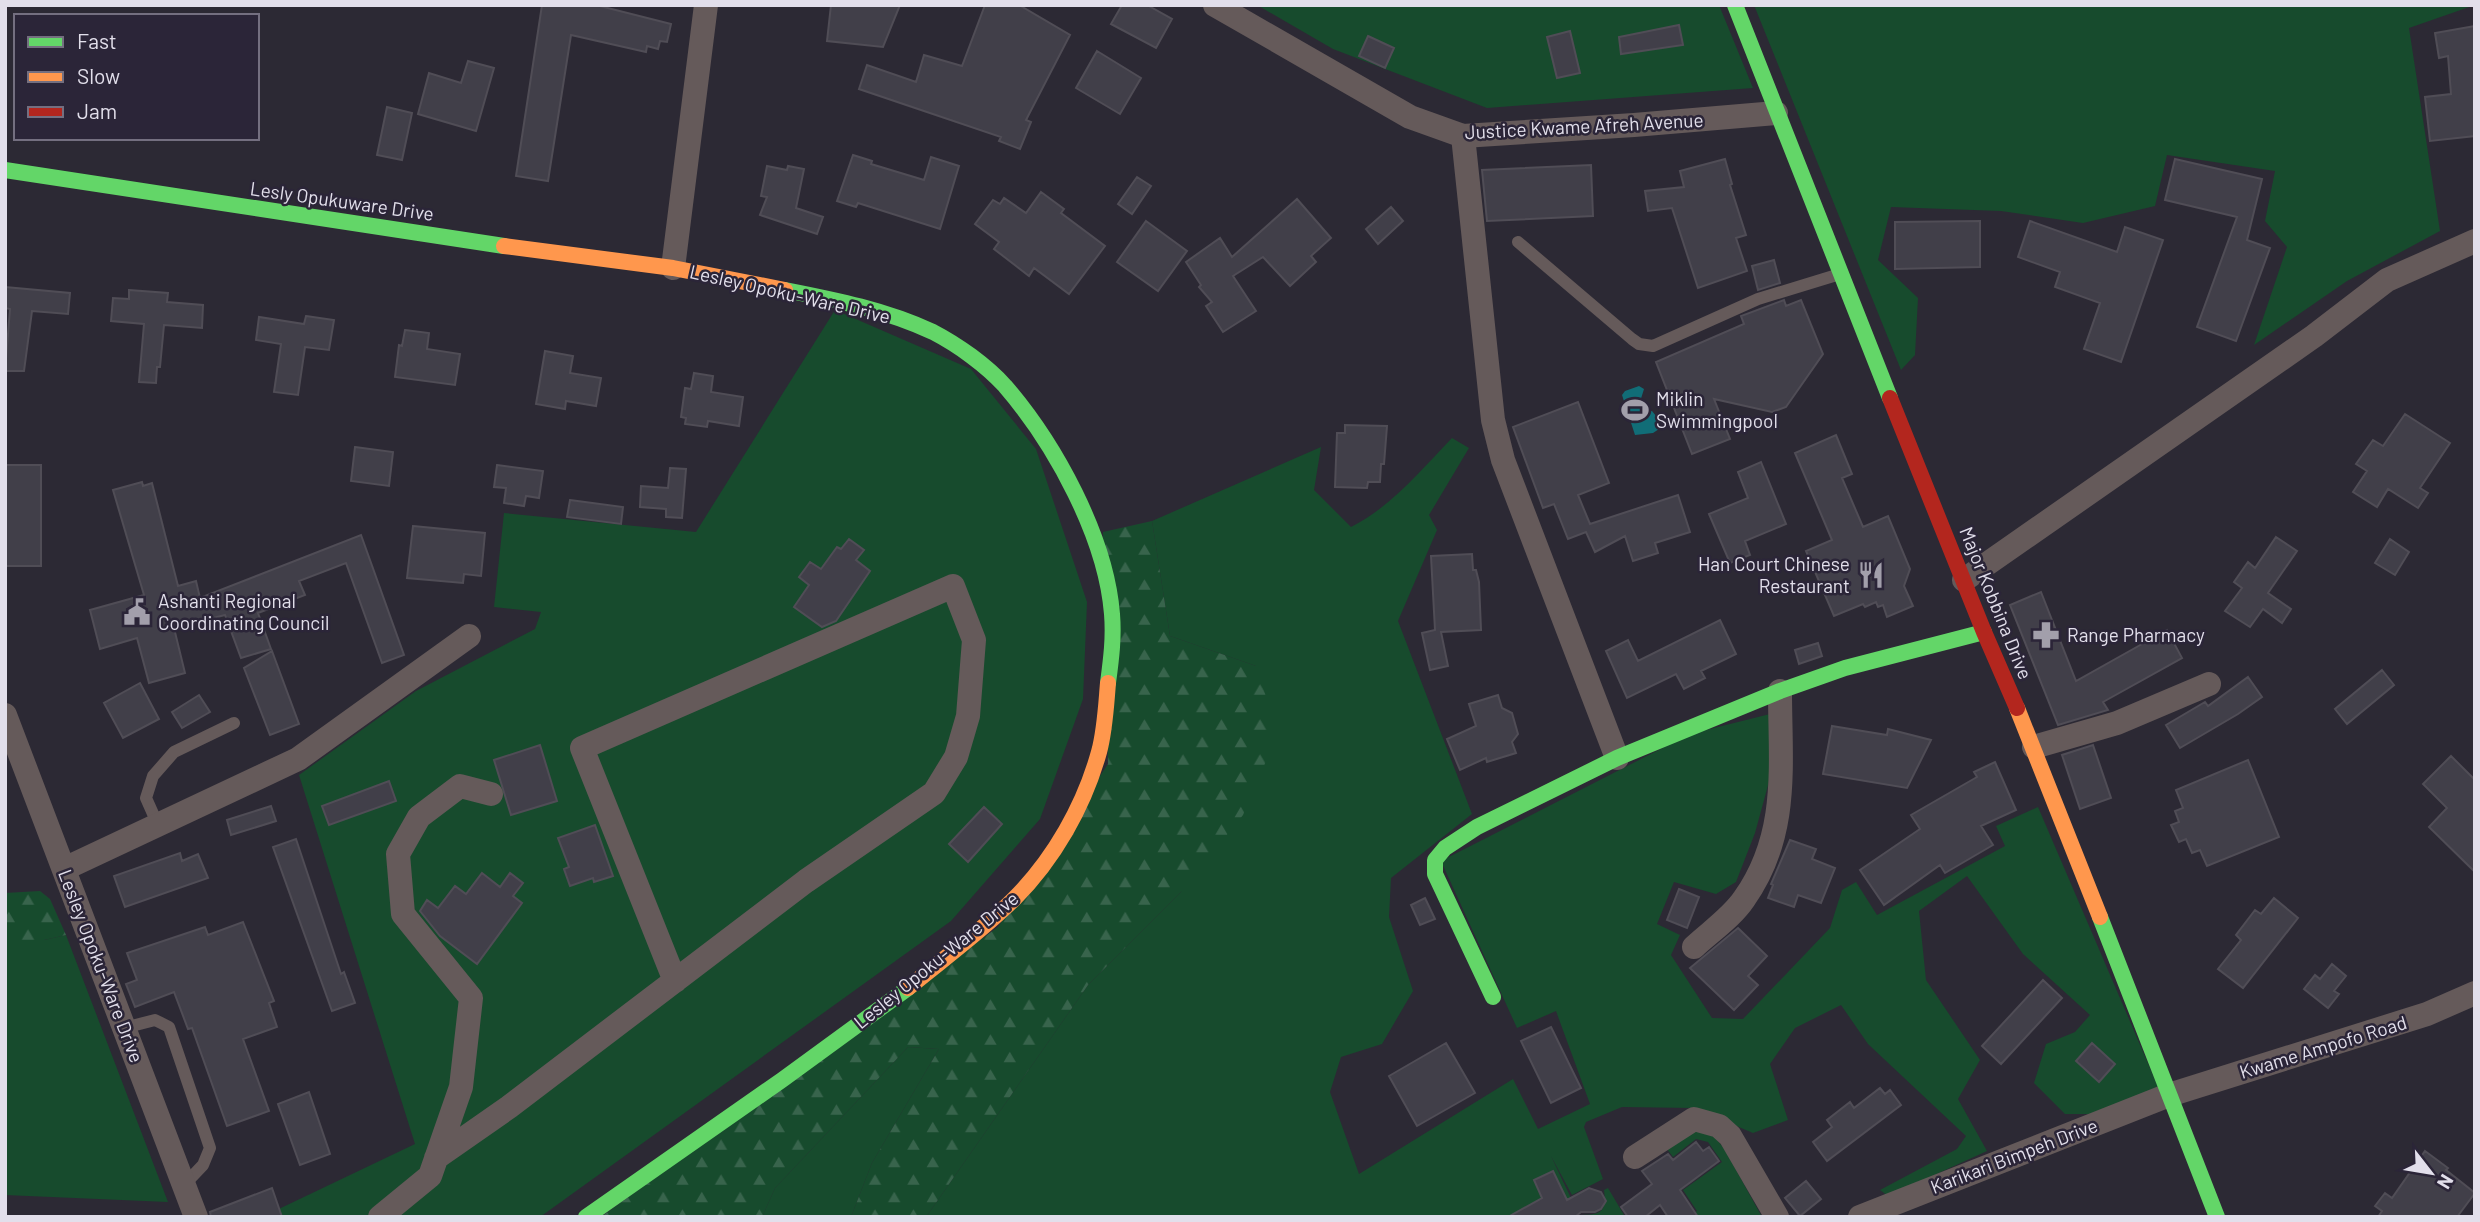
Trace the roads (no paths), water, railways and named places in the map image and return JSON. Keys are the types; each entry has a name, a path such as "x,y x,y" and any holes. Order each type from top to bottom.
{"street":[{"path":"673,268 706,5"},
{"name":"Justice Kwame Afreh Avenue","path":"1215,5 1409,117 1463,136 1776,114"},
{"name":"Major Kobbina Drive","path":"1735,5 1776,114 1984,632 2034,747 2217,1217"},
{"path":"1463,136 1493,420 1503,460 1618,758"},
{"name":"Lesly Opukuware Drive","path":"5,170 230,206 673,268"},
{"path":"1964,580 2303,344 2387,280 2475,241"},
{"name":"Lesley Opoku-Ware Drive","path":"586,1217 908,988 1014,899 1043,865 1086,792 1100,749 1114,649 1112,612 1100,556 1079,502 1054,453 1030,418 1004,385 967,353 934,333 886,313 837,300 673,268"},
{"path":"436,1158 509,1107 675,981 806,881 934,793 956,757 968,716 974,640 953,586 582,748 675,981"},
{"path":"1493,997 1435,874 1435,860 1445,848 1477,827 1618,758 1780,691 1845,668 1984,632"},
{"path":"64,869 298,759 468,636"},
{"path":"2034,747 2117,723 2209,684"},
{"path":"1694,947 1743,901 1770,849 1780,802 1780,691"},
{"name":"Lesley Opoku-Ware Drive","path":"5,715 196,1217"},
{"path":"380,1217 430,1176 461,1087 471,998 403,914 398,854 419,817 460,786 491,794"},
{"name":"Kwame Ampofo Road","path":"2169,1095 2427,1014 2475,993"},
{"name":"Karikari Bimpeh Drive","path":"1860,1217 2169,1095"},
{"path":"1635,1157 1694,1119 1719,1126 1730,1136 1777,1217"}],"lane":[{"path":"1518,243 1632,340 1653,346 1758,299 1840,274"},
{"path":"158,825 146,797 153,776 174,752 234,723"},
{"path":"124,1028 155,1020 169,1027 210,1147 203,1165 184,1185"}],"water":[{"name":"Miklin Swimmingpool","path":"1639,386 1644,389 1639,405 1641,410 1652,411 1659,429 1653,433 1635,435 1622,395 1625,391"}],"place":[{"name":"Miklin Swimmingpool","path":"1635,410"},
{"name":"Han Court Chinese Restaurant","path":"1871,575"},
{"name":"Ashanti Regional Coordinating Council","path":"137,612"},
{"name":"Range Pharmacy","path":"2046,635"}]}
